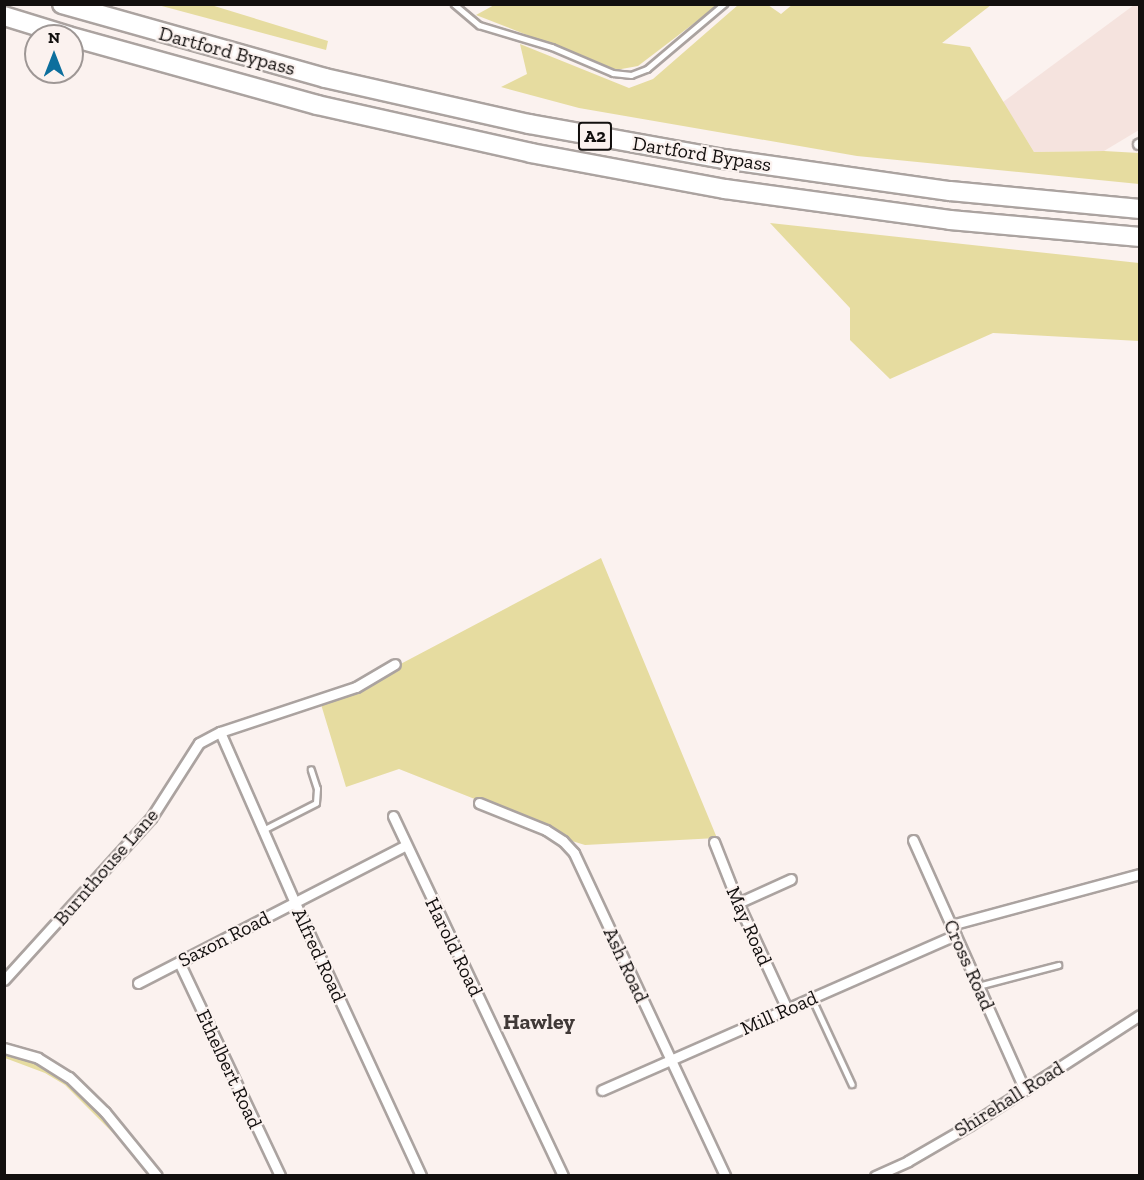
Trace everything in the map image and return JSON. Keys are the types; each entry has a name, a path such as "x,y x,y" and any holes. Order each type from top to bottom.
{"highway":[{"name":"Dartford Bypass","path":"62,4 325,78 530,124 747,163 950,191 1140,209"},
{"name":"Dartford Bypass","path":"4,16 29,24"},
{"name":"Dartford Bypass","path":"84,41 317,105 531,153 725,189 950,220 1140,237"}],"street":[{"name":"Burnthouse Lane","path":"4,980 151,818 199,743 220,732 356,687 395,664"},
{"name":"Alfred Road","path":"220,732 295,903 422,1176"},
{"name":"Ash Road","path":"479,803 546,830 563,841 574,853 725,1176"},
{"name":"Harold Road","path":"393,816 405,846 563,1176"},
{"name":"Cross Road","path":"913,840 1025,1090"},
{"name":"May Road","path":"714,842 738,903 787,1009"},
{"name":"Saxon Road","path":"138,983 405,846"},
{"path":"951,925 1140,874"},
{"path":"738,903 791,879"},
{"name":"Mill Road","path":"602,1090 955,935"},
{"name":"Ethelbert Road","path":"178,962 280,1176"},
{"name":"Shirehall Road","path":"875,1176 908,1161 1025,1090 1140,1015"},
{"path":"4,1048 38,1058 69,1077 105,1112 157,1176"}],"lane":[{"path":"454,4 479,25 552,47 613,73 631,75 647,69 724,4"},
{"path":"263,831 316,803 317,789 311,770"},
{"path":"978,986 1058,965"},
{"path":"812,998 852,1084"}],"shaded area":[{"path":"496,4 718,5 638,66 616,70 476,15"},
{"path":"793,4 991,5 942,43 970,47 1034,152 1139,153 1139,184 857,156 579,108 501,87 527,74 520,44 629,88 653,79 738,5 768,5 781,14"},
{"path":"158,5 211,5 328,41 326,50"},
{"path":"1134,5 1139,5 1139,130 1104,151 1034,152 1003,102"},
{"path":"770,223 1139,263 1139,341 993,333 890,379 850,340 850,308"},
{"path":"601,558 717,838 585,845 562,838 545,827 399,769 346,787 320,701 393,668"},
{"path":"5,1054 36,1063 57,1074 87,1099 114,1134 65,1085 45,1073 5,1058"}],"district":[{"name":"Hawley","path":"539,1022"}]}
